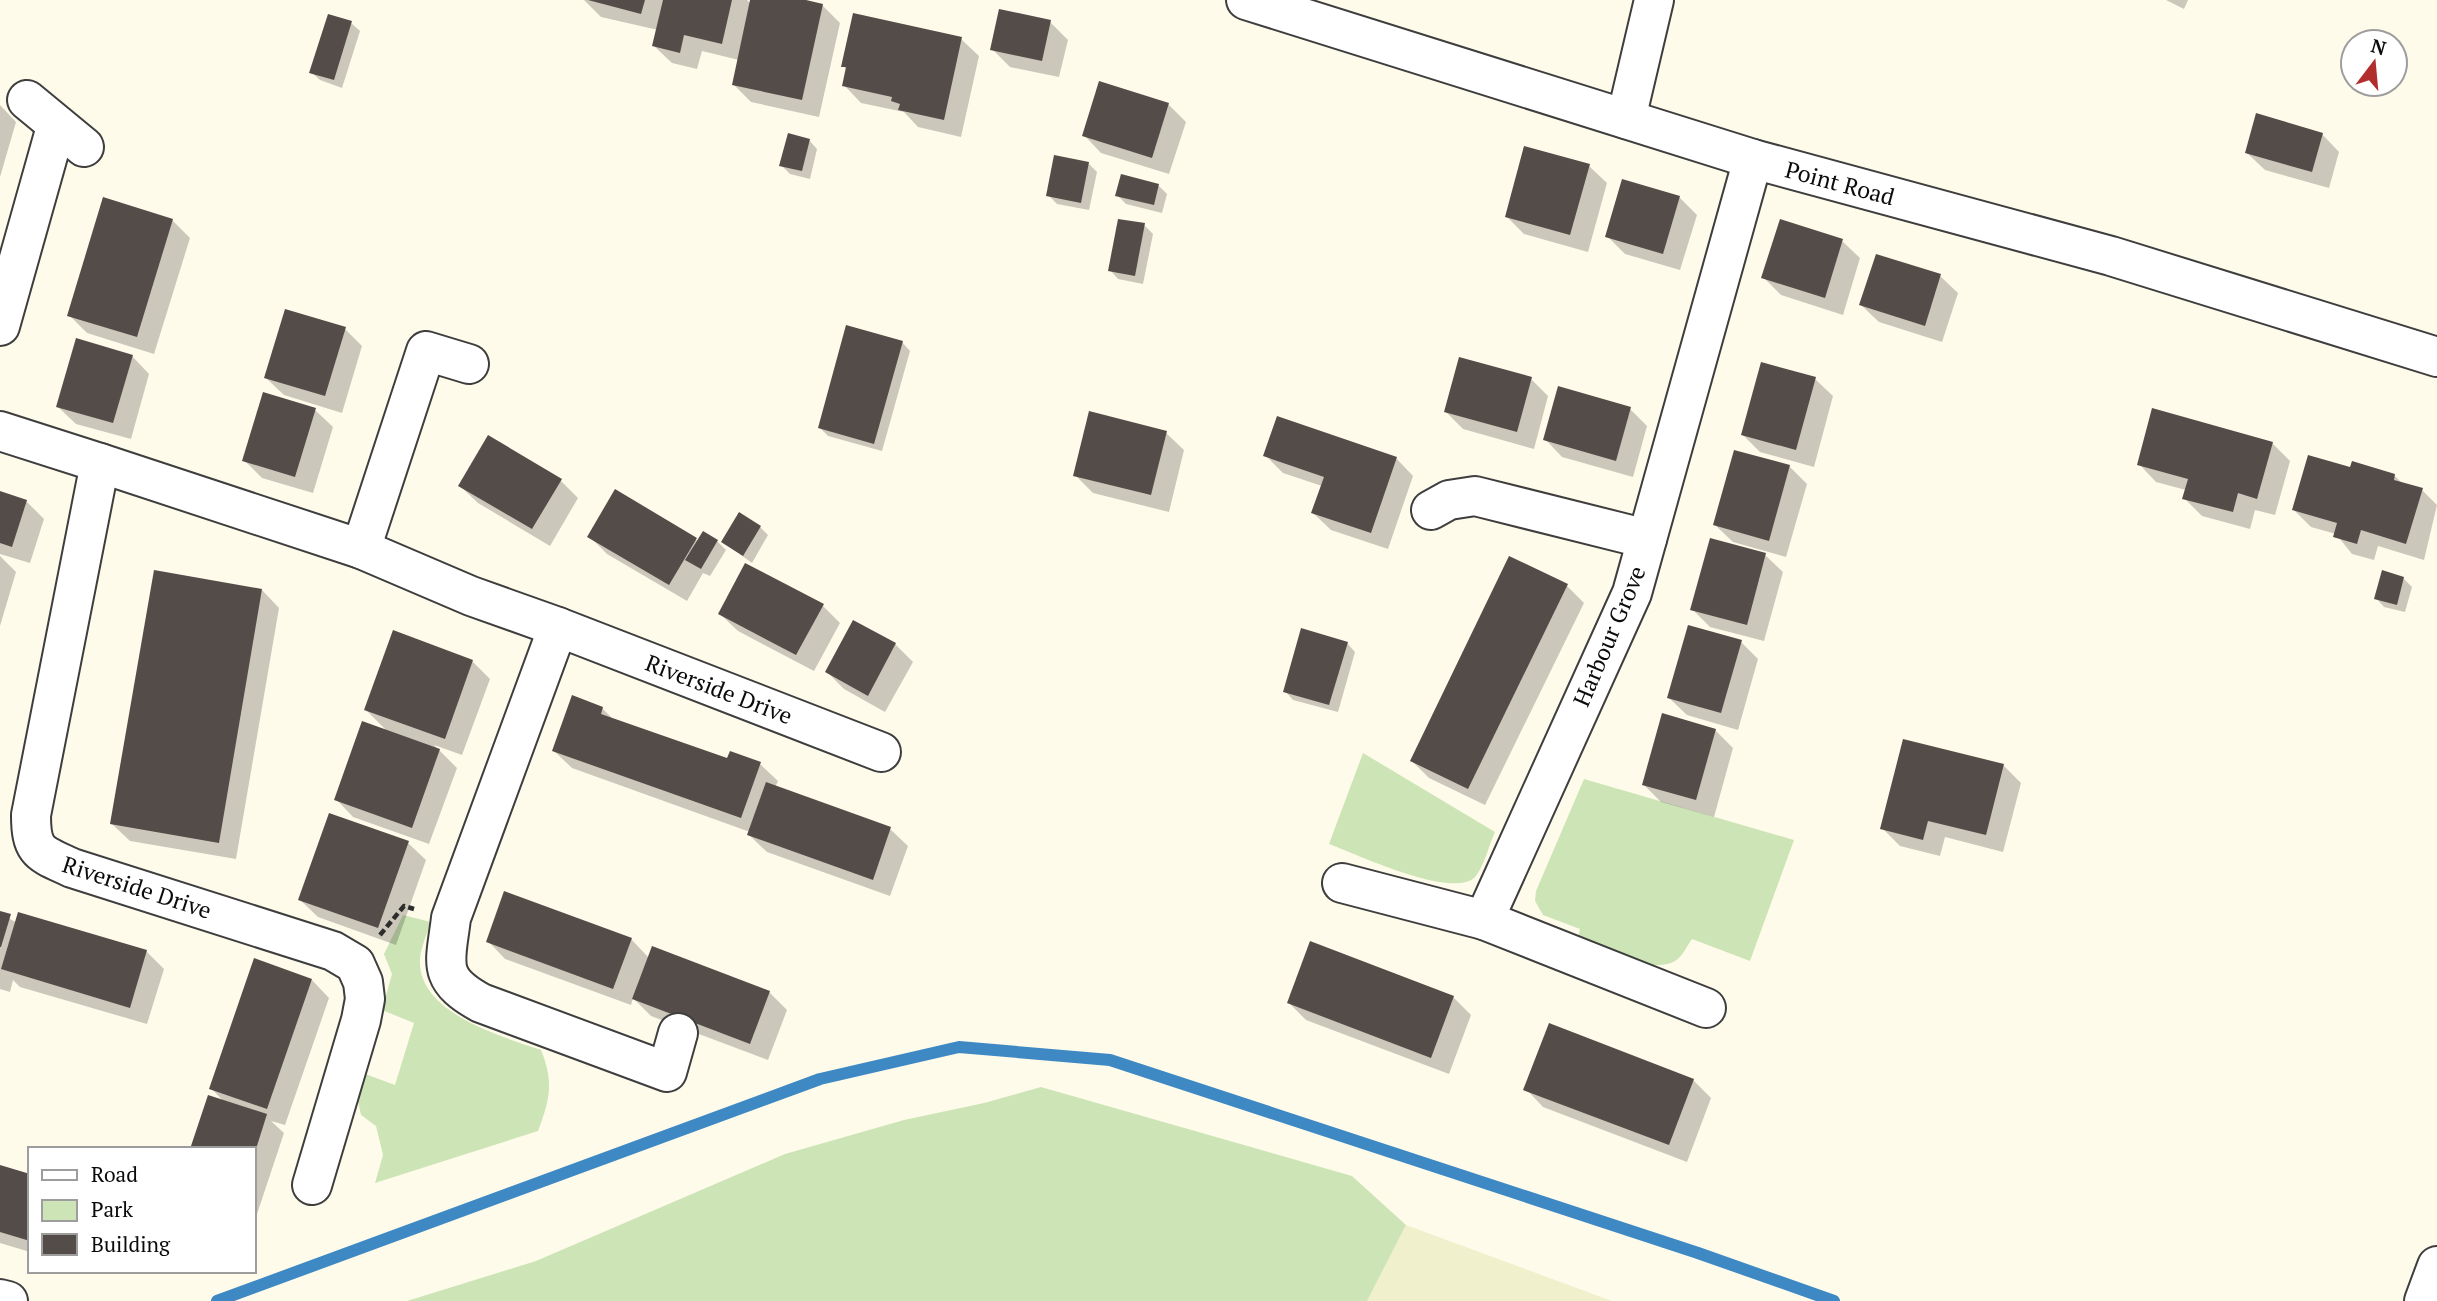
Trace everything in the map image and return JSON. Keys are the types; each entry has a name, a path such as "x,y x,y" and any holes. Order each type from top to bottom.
{"street":[{"name":"Point Road","path":"1246,0 1753,159 2111,256 2437,357"},
{"path":"1626,119 1654,0"},
{"path":"0,326 70,137 27,100"},
{"name":"Harbour Grove","path":"1484,920 1632,593 1753,159"},
{"path":"362,549 426,351 469,364"},
{"name":"Riverside Drive","path":"0,431 362,549 471,596 881,752"},
{"name":"Riverside Drive","path":"100,463 31,815 31,840 40,853 72,868 311,943 334,951 355,964"},
{"path":"1431,510 1450,500 1475,496 1647,538"},
{"path":"558,627 452,918 444,961 448,975 463,993 481,1003 667,1072 678,1033"},
{"path":"1342,883 1484,920 1706,1007"},
{"path":"312,1185 361,1020 365,999 363,982 355,964"},
{"path":"2424,1301 2437,1266"},
{"path":"0,1299 9,1301"}],"path":[{"path":"355,964 404,906 452,918"}],"green space":[{"path":"1363,753 1495,832 1484,862 1475,877 1464,883 1426,879 1381,865 1329,844"},
{"path":"1584,779 1794,840 1750,961 1692,939 1675,961 1654,965 1641,963 1577,942 1580,929 1543,915 1535,901 1536,891"},
{"path":"403,915 431,922 420,959 423,978 432,994 464,1020 541,1050 548,1072 549,1091 538,1131 375,1183 383,1155 376,1126 361,1115 356,1092 360,1072 395,1085 414,1023 382,1010 392,974 384,954"},
{"path":"1041,1087 1352,1176 1406,1225 1367,1301 407,1301 536,1261 785,1154 904,1120 984,1103"},
{"path":"1406,1225 1612,1301 1367,1301"}],"building":[{"path":"588,0 645,0 641,14"},
{"path":"663,0 732,0 722,44 684,35 680,53 652,46"},
{"path":"750,0 806,0 823,4 802,100 732,85"},
{"path":"999,9 1051,20 1042,61 990,50"},
{"path":"853,13 962,37 944,120 898,110 900,104 891,101 892,97 842,86 846,67 841,67"},
{"path":"328,14 352,21 334,80 309,73"},
{"path":"1099,81 1169,103 1152,158 1082,136"},
{"path":"2256,113 2323,133 2312,172 2245,153"},
{"path":"788,133 810,139 802,171 779,166"},
{"path":"1524,146 1590,164 1570,235 1505,217"},
{"path":"1054,155 1089,162 1081,203 1046,196"},
{"path":"1121,174 1159,184 1154,205 1115,196"},
{"path":"1622,179 1680,196 1663,254 1605,237"},
{"path":"103,197 173,219 137,337 67,316"},
{"path":"1118,219 1145,223 1135,276 1108,271"},
{"path":"1780,219 1843,239 1825,298 1761,278"},
{"path":"1876,254 1941,274 1925,326 1859,305"},
{"path":"285,309 346,327 325,396 264,378"},
{"path":"846,325 903,341 874,444 818,428"},
{"path":"76,338 133,355 113,423 56,407"},
{"path":"1459,357 1532,377 1517,432 1444,412"},
{"path":"1761,362 1816,377 1796,450 1741,435"},
{"path":"1558,386 1631,407 1616,461 1543,440"},
{"path":"263,392 316,408 295,477 242,461"},
{"path":"2152,408 2273,442 2257,499 2238,493 2233,512 2182,499 2188,479 2137,465"},
{"path":"1089,411 1167,431 1151,495 1073,476"},
{"path":"1277,416 1397,457 1371,533 1311,513 1324,477 1263,456"},
{"path":"488,435 562,479 532,529 458,486"},
{"path":"1734,450 1790,465 1769,541 1713,525"},
{"path":"2308,455 2350,467 2352,461 2395,474 2394,480 2423,488 2406,544 2361,530 2357,544 2333,537 2337,523 2292,510"},
{"path":"615,489 697,538 669,585 587,537"},
{"path":"0,491 27,500 12,547 0,543"},
{"path":"739,512 761,526 743,556 721,542"},
{"path":"703,531 718,540 701,569 685,560"},
{"path":"1710,538 1766,553 1747,625 1690,610"},
{"path":"1509,556 1568,584 1468,789 1410,761"},
{"path":"745,563 824,604 796,655 718,614"},
{"path":"154,570 262,589 219,843 110,824"},
{"path":"2382,570 2404,577 2397,605 2374,599"},
{"path":"853,620 896,643 868,696 825,672"},
{"path":"1688,625 1742,640 1721,713 1667,698"},
{"path":"1301,628 1348,642 1329,705 1283,692"},
{"path":"393,630 473,660 445,739 364,710"},
{"path":"572,695 603,707 601,714 727,758 730,751 761,762 741,818 552,751"},
{"path":"1662,713 1716,729 1696,800 1642,785"},
{"path":"362,721 440,749 412,828 334,800"},
{"path":"1903,739 2004,764 1986,835 1928,821 1923,840 1880,829"},
{"path":"766,782 891,827 873,880 747,835"},
{"path":"329,813 409,841 378,928 298,900"},
{"path":"504,891 632,938 613,989 486,942"},
{"path":"0,911 11,914 1,947 0,947"},
{"path":"18,912 147,950 130,1008 1,969"},
{"path":"1310,941 1454,996 1431,1058 1287,1003"},
{"path":"652,946 770,991 750,1044 632,999"},
{"path":"254,958 312,979 267,1109 209,1089"},
{"path":"1549,1023 1694,1079 1669,1145 1523,1090"},
{"path":"208,1095 267,1114 256,1149 191,1147"},
{"path":"0,1165 28,1173 28,1240 0,1232"}],"waterway":[{"path":"217,1301 820,1079 959,1047 1110,1060 1698,1253 1834,1301"}]}
